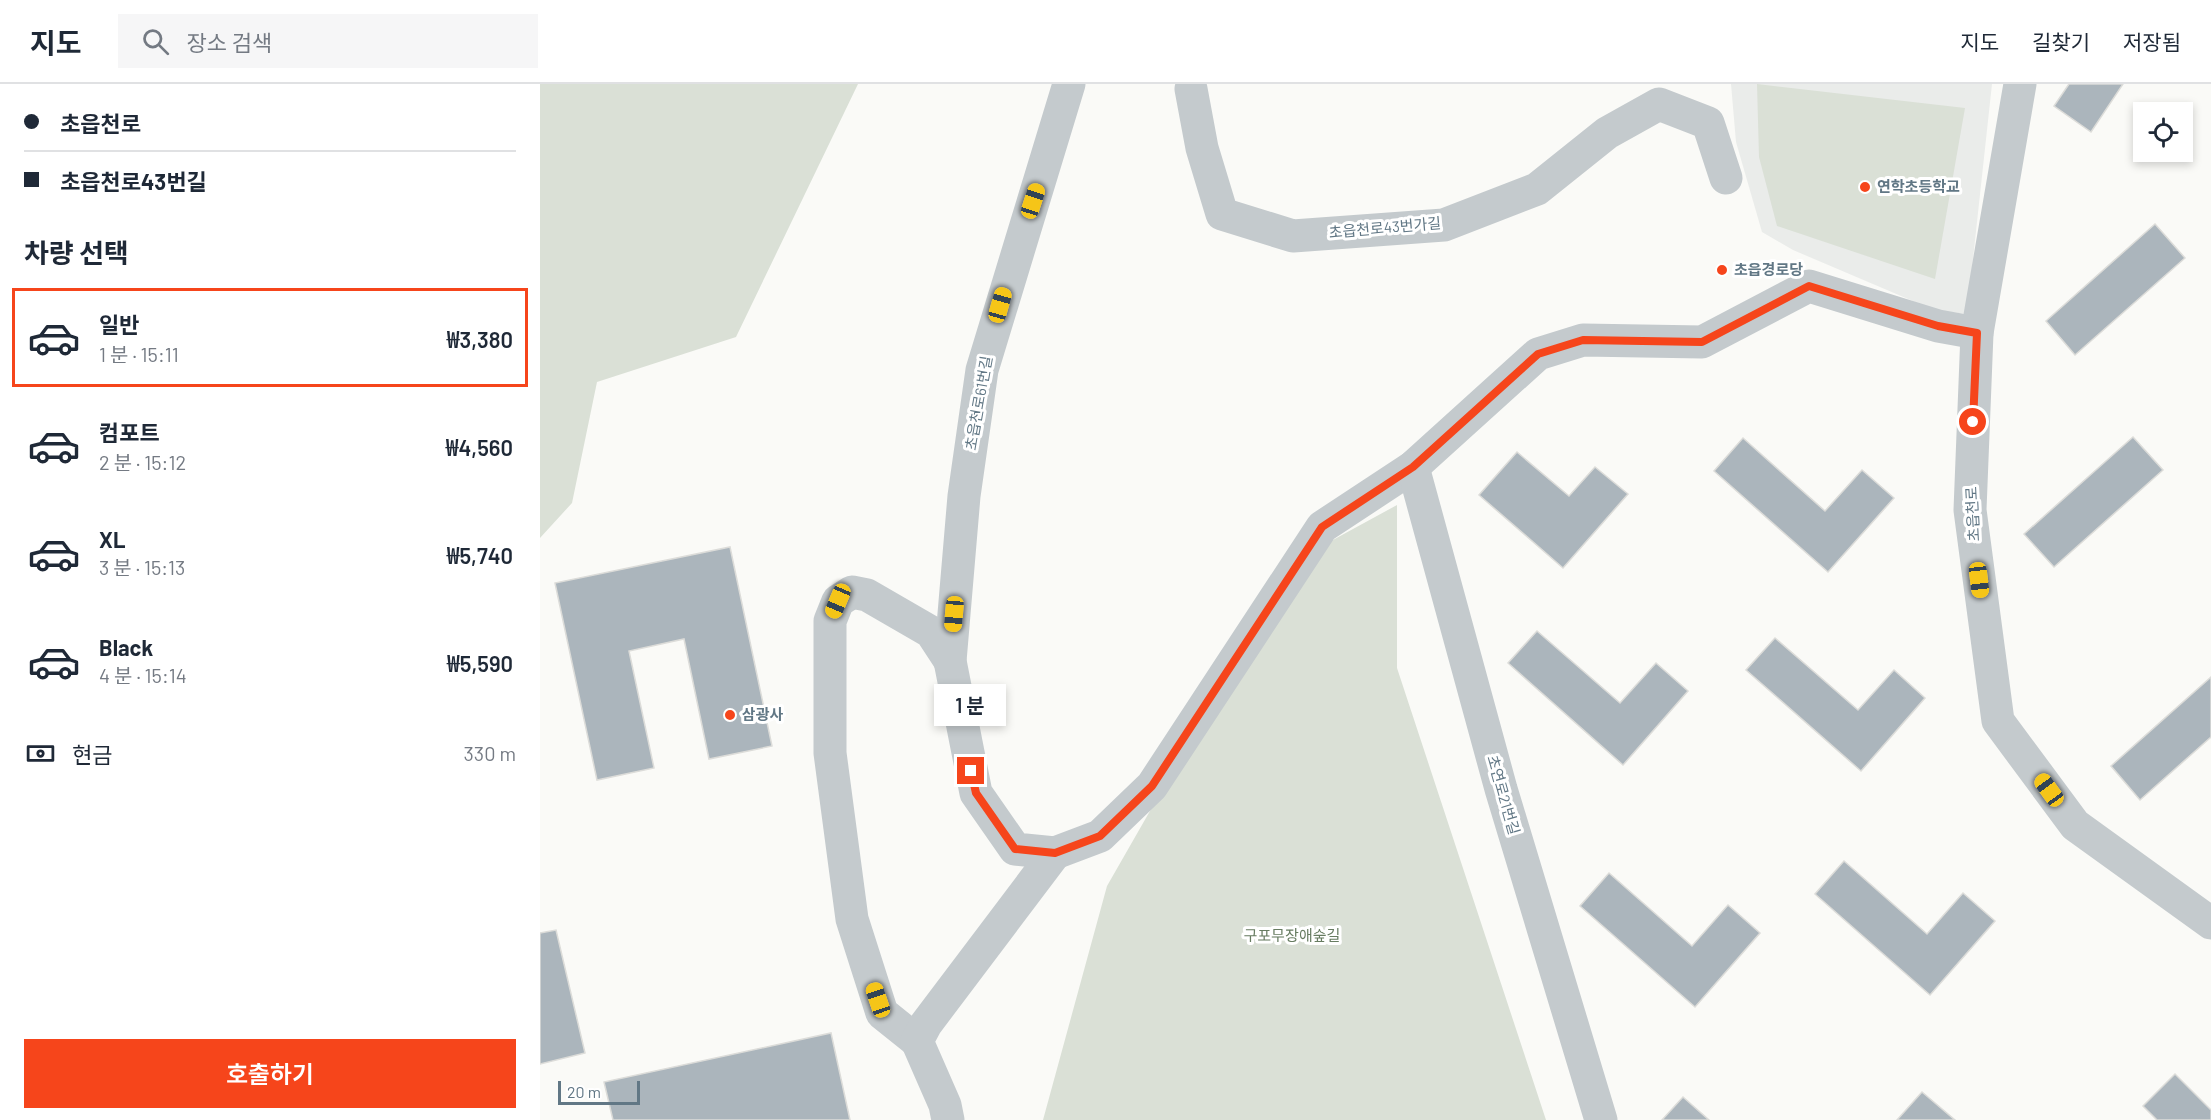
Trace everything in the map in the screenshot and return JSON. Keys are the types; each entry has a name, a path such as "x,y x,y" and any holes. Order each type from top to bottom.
{"street":[{"name":"초읍천로61번길","path":"950,661 964,496 982,370 1069,84"},
{"name":"초읍천로","path":"2020,84 1977,333 1970,510 1998,721 2075,825 2211,923"},
{"name":"초읍천로43번가길","path":"1191,86 1202,148 1222,214 1293,236 1444,225 1536,189 1607,133 1659,104 1708,123 1726,178"},
{"path":"948,1120 945,1105 917,1041 882,1013 852,919 830,753 830,621 838,601 852,592 867,595 932,632 950,661 976,793 1015,849 1055,853 1100,836 1152,786 1322,527 1413,467 1538,354 1583,340 1702,342 1809,286 1938,326 1977,333"},
{"name":"초연로21번길","path":"1413,467 1501,789 1601,1120"},
{"path":"917,1041 926,1024 1055,853"}],"shaded area":[{"name":"연학초등학교","path":"1731,84 1992,84 1967,314 1934,310 1793,250 1762,232 1736,142"}],"green space":[{"path":"540,84 858,84 736,337 597,382 572,503 540,538"},
{"name":"연학초등학교","path":"1757,84 1965,108 1935,279 1777,226 1759,157"},
{"name":"구포무장애숲길","path":"1397,505 1397,668 1546,1120 1043,1120 1107,886 1178,762 1320,547"}],"building":[{"path":"2069,84 2123,84 2091,132 2054,106"},
{"path":"2155,224 2185,258 2075,355 2046,321"},
{"path":"2133,437 2163,470 2054,567 2024,534"},
{"path":"1743,438 1825,511 1862,470 1894,498 1828,572 1714,471"},
{"path":"1517,452 1569,496 1595,467 1628,494 1563,568 1479,495"},
{"path":"730,547 772,746 709,759 684,639 629,651 654,768 597,780 555,583"},
{"path":"1537,631 1620,703 1656,663 1688,691 1623,765 1508,663"},
{"path":"1775,638 1858,710 1894,670 1925,698 1861,771 1746,670"},
{"path":"2211,677 2211,737 2140,800 2111,766"},
{"path":"1844,861 1927,934 1963,893 1995,921 1930,995 1815,894"},
{"path":"1609,873 1692,946 1728,905 1760,933 1695,1007 1580,906"},
{"path":"556,930 585,1053 540,1064 540,933"},
{"path":"831,1033 850,1120 613,1120 604,1082"},
{"path":"2175,1074 2211,1110 2211,1120 2157,1120 2143,1106"},
{"path":"1922,1092 1955,1120 1897,1120"},
{"path":"1683,1097 1709,1120 1662,1120"}],"place":[{"name":"연학초등학교","path":"1865,187"},
{"name":"초읍경로당","path":"1722,270"},
{"name":"삼광사","path":"730,715"}],"route":[{"path":"971,771 976,793 1015,849 1055,853 1100,836 1152,786 1322,527 1413,467 1538,354 1583,340 1702,342 1809,286 1938,326 1977,333 1973,422"}]}
